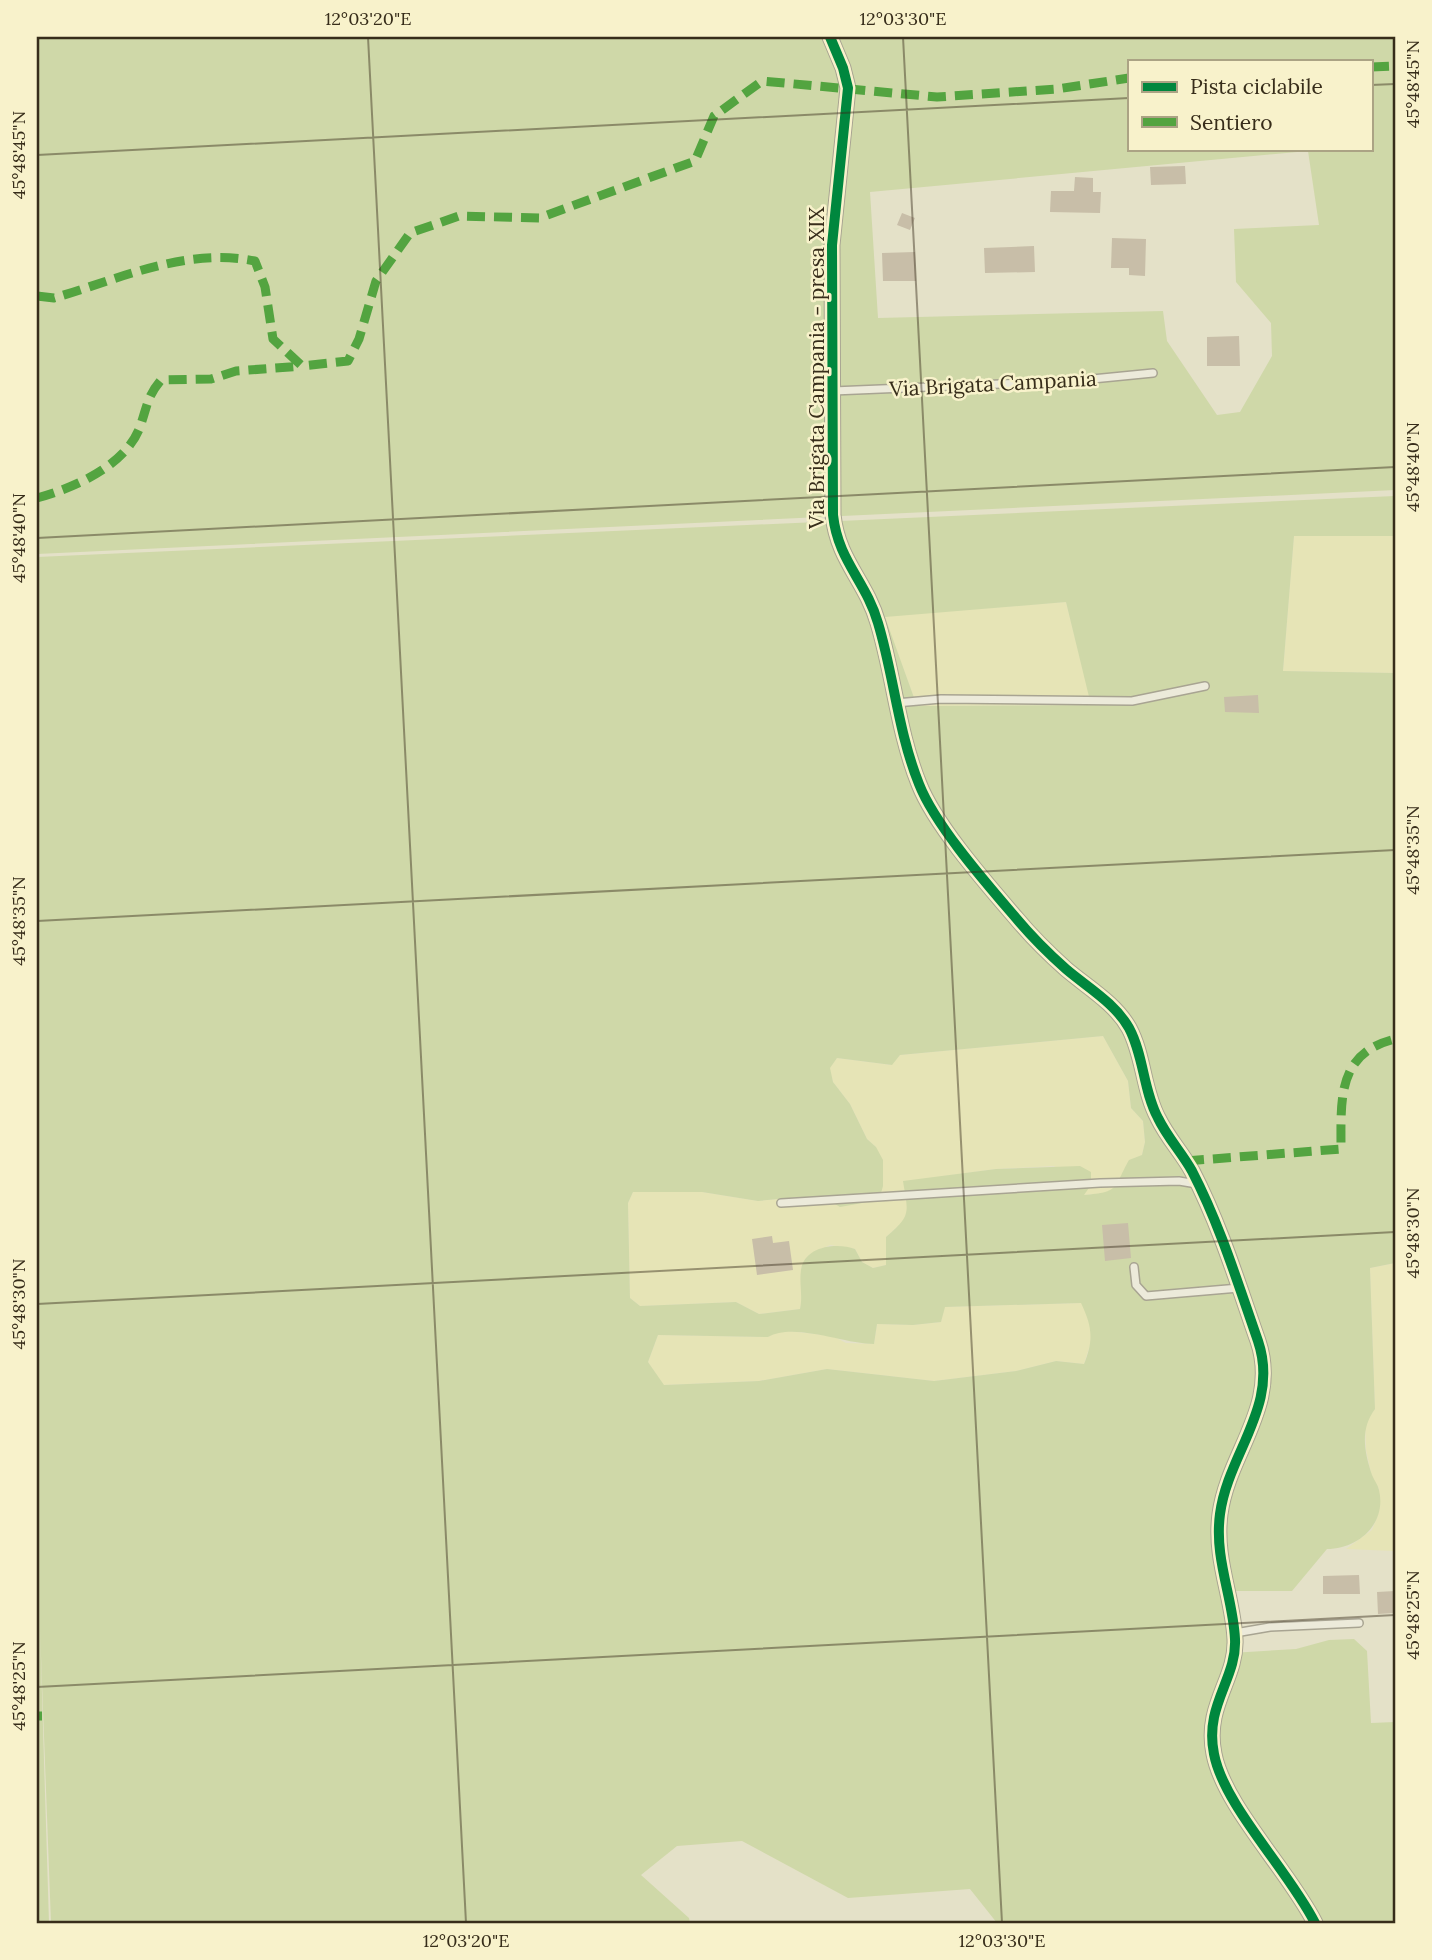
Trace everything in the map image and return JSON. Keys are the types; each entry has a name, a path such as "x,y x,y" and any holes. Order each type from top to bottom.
{"street":[{"name":"Via Brigata Campania - presa XIX","path":"830,37 848,88 832,245 833,515 836,540 868,596 878,623 896,703 920,787 935,813 1017,920 1065,968 1113,1007 1128,1027 1157,1117 1198,1184 1217,1224 1260,1348 1262,1400 1224,1495 1220,1516 1221,1568 1234,1633 1233,1658 1215,1705 1212,1728 1214,1754 1220,1776 1235,1802 1288,1876 1315,1923"}],"lane":[{"name":"Via Brigata Campania","path":"832,391 1072,381 1153,373"},
{"path":"896,703 941,699 1132,701 1205,686"},
{"path":"781,1203 1100,1183 1179,1181 1198,1184"},
{"path":"1133,1267 1136,1285 1146,1296 1239,1288"},
{"path":"1234,1633 1270,1627 1359,1623"}],"shaded area":[{"path":"1294,535 1395,536 1395,673 1283,671"},
{"path":"1066,602 1092,705 917,706 884,616"},
{"path":"1103,1036 1128,1081 1131,1108 1143,1121 1145,1142 1142,1155 1110,1193 1084,1195 1054,1166 996,1169 944,1176 905,1194 908,1207 905,1220 886,1237 886,1265 873,1268 862,1262 855,1249 830,1245 808,1256 801,1268 803,1296 800,1309 759,1314 736,1302 640,1306 630,1298 628,1203 633,1192 702,1192 758,1201 800,1197 828,1200 876,1147 867,1139 850,1104 833,1082 829,1068 837,1058 891,1065 900,1055"},
{"path":"1395,1263 1395,1551 1346,1549 1372,1530 1378,1515 1379,1489 1372,1478 1366,1450 1365,1422 1375,1409 1370,1268"},
{"path":"1082,1303 1092,1326 1092,1339 1084,1364 1056,1361 1016,1371 934,1381 827,1369 759,1381 663,1385 648,1362 658,1335 768,1337 779,1330 833,1336 846,1343 874,1344 877,1324 913,1325 941,1322 944,1307"}],"green space":[{"path":"37,37 1395,37 1395,490 37,554","holes":["1308,151 1319,225 1234,229 1236,282 1271,323 1272,356 1240,412 1217,415 1167,341 1163,311 878,318 870,192"]},
{"path":"1395,496 1395,536 1294,536 1283,671 1395,673 1395,1263 1370,1268 1375,1409 1365,1432 1367,1457 1378,1488 1379,1514 1368,1532 1359,1539 1349,1545 1327,1549 1292,1591 1230,1591 1231,1653 1296,1649 1329,1640 1354,1639 1367,1651 1371,1723 1395,1722 1395,1923 997,1923 970,1889 848,1898 742,1841 677,1846 641,1875 689,1918 690,1923 51,1923 40,1629 49,1923 37,1923 37,557","holes":["1066,602 1091,705 917,706 885,617","1103,1036 1128,1081 1131,1108 1143,1121 1145,1142 1142,1155 1129,1160 1114,1187 1096,1194 1084,1195 1091,1185 1091,1172 1080,1166 996,1169 903,1181 906,1213 886,1237 886,1265 873,1268 862,1262 855,1249 848,1247 831,1246 815,1251 803,1262 800,1309 759,1314 736,1302 640,1306 630,1298 628,1203 633,1192 702,1192 758,1201 800,1197 828,1200 840,1207 879,1200 883,1186 883,1160 876,1147 867,1139 850,1104 833,1082 830,1068 837,1058 892,1065 900,1055","1081,1303 1088,1319 1090,1333 1084,1364 1056,1361 1016,1371 934,1381 827,1369 759,1381 664,1385 648,1362 658,1335 768,1337 791,1332 874,1344 877,1324 913,1325 941,1322 945,1307"]}],"building":[{"path":"1185,166 1186,184 1151,185 1150,167"},
{"path":"1075,177 1093,178 1093,192 1101,192 1100,213 1050,212 1051,191 1074,191"},
{"path":"902,213 915,218 910,230 897,225"},
{"path":"1112,238 1146,239 1145,276 1129,275 1129,268 1111,268"},
{"path":"1034,246 1035,272 985,273 984,248"},
{"path":"915,252 916,281 883,281 882,253"},
{"path":"1239,336 1240,366 1207,366 1207,337"},
{"path":"1258,695 1259,713 1225,712 1224,697"},
{"path":"1128,1223 1131,1258 1105,1261 1102,1225"},
{"path":"772,1236 773,1243 789,1241 793,1270 757,1275 752,1239"},
{"path":"1359,1575 1360,1594 1323,1594 1323,1576"},
{"path":"1395,1591 1395,1613 1378,1614 1377,1592"}],"marked path":[{"path":"1372,67 1395,66"},
{"path":"37,296 54,298 128,274 178,262 204,258 255,261 265,287 273,339 302,366 348,361 359,339 376,281 410,233 459,216 539,218 695,161 714,116 762,81 937,97 1057,89 1128,78"},
{"path":"37,498 83,481 112,463 134,439 151,396 161,380 211,379 236,371 302,366"},
{"path":"1186,1161 1341,1149 1343,1096 1352,1067 1362,1055 1395,1039"},
{"path":"37,1716 42,1716"}],"cycle path":[{"path":"830,37 848,88 832,245 833,515 836,531 846,558 873,608 906,744 927,800 962,853 1022,925 1059,963 1108,1003 1129,1028 1138,1050 1153,1107 1202,1191 1258,1341 1263,1365 1258,1408 1232,1470 1220,1514 1220,1547 1235,1639 1231,1667 1213,1721 1212,1737 1220,1774 1230,1795 1315,1923"}]}
